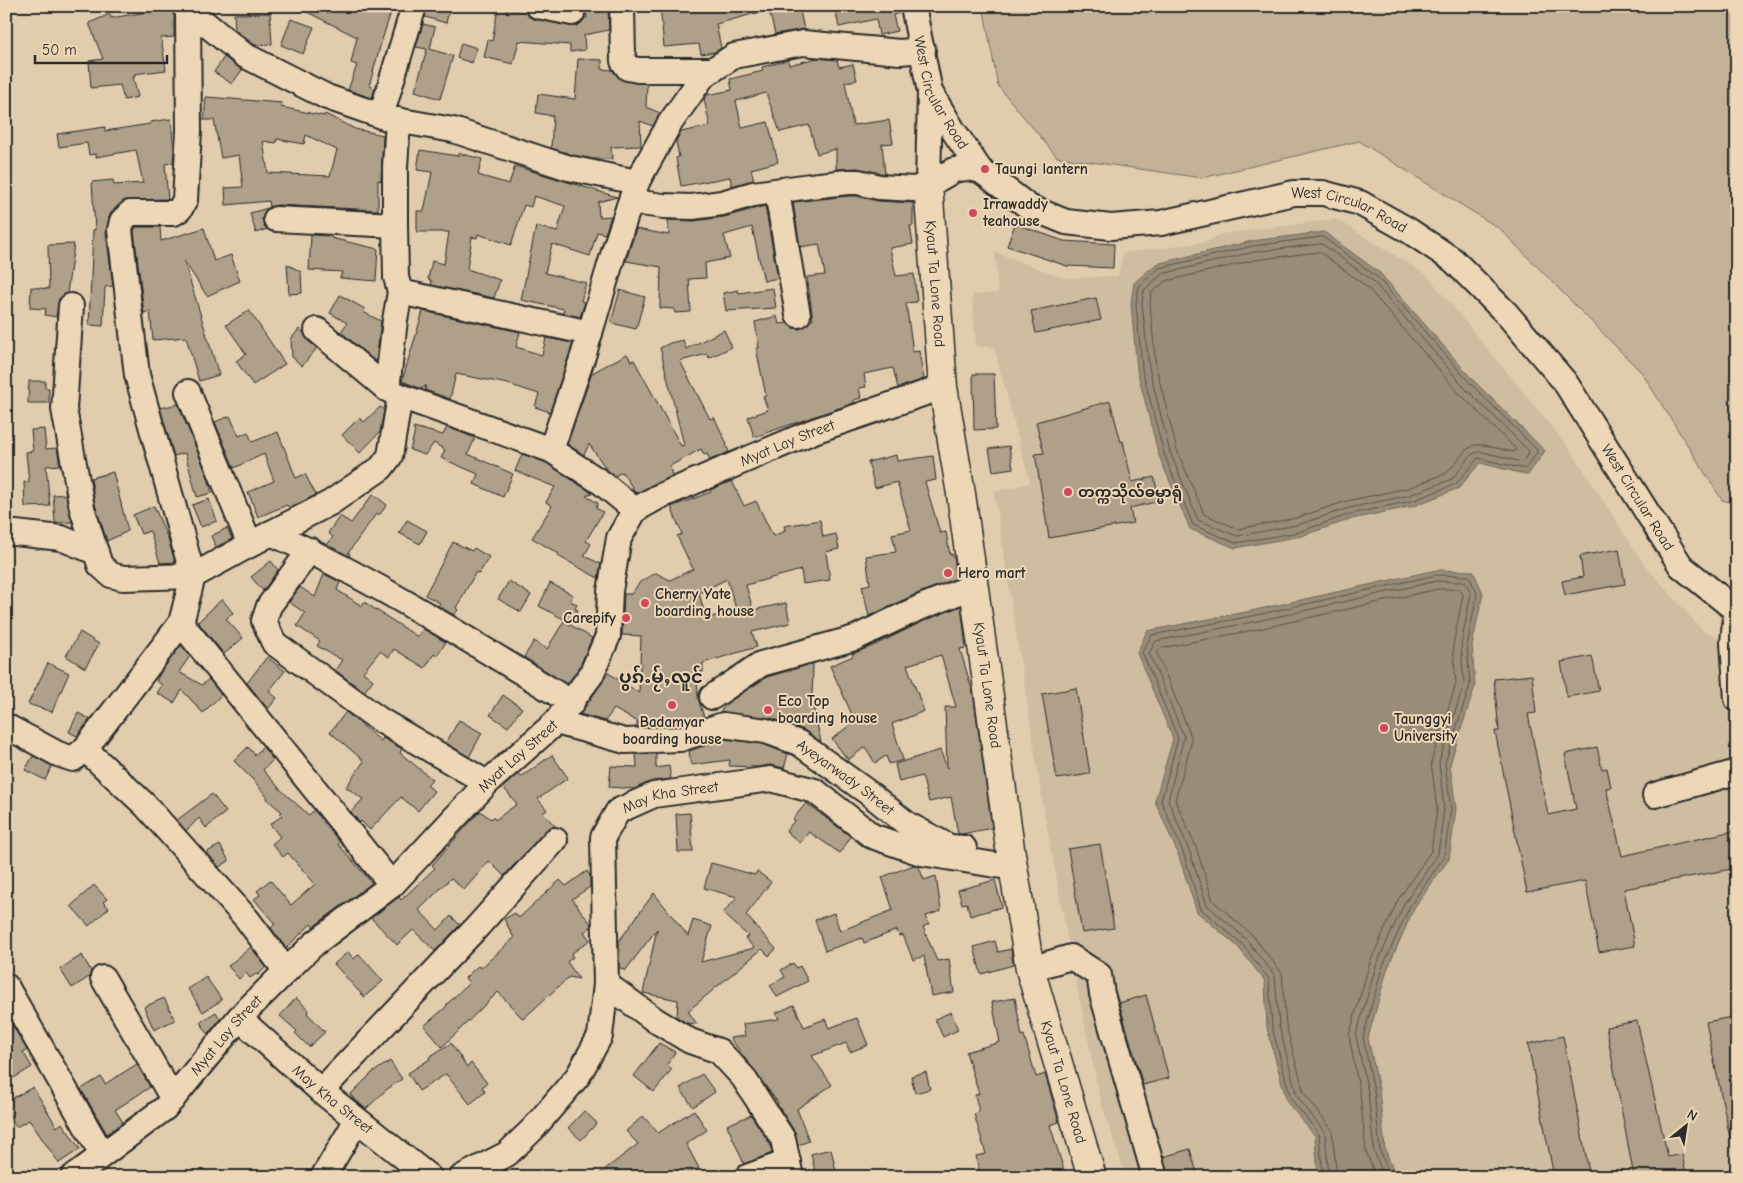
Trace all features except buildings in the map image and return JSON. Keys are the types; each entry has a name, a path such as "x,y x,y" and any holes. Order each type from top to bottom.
{"main road":[{"name":"Kyaut Ta Lone Road","path":"928,185 943,387 1030,969 1092,1177"}],"street":[{"path":"71,306 64,409 82,508 100,565 111,575 123,578 193,576 330,503 381,468 390,456 395,320 400,292 396,277 395,167 389,118 414,6"},
{"path":"538,6 572,13"},
{"path":"622,6 623,61 628,68 638,70 711,70"},
{"name":"West Circular Road","path":"914,6 930,92 980,170 1029,207 1066,222 1111,227 1161,223 1294,194 1322,193 1360,203 1408,230 1453,260 1507,314 1565,382 1682,566 1736,611"},
{"path":"186,9 244,55 327,97 389,118 453,130 568,168 637,182"},
{"path":"6,726 58,754 73,759 85,749 181,623 193,576 137,375 120,230 122,221 130,213 174,213 180,209 185,200 189,131 186,9"},
{"path":"552,450 637,182 670,123 703,76 734,56 803,43 900,52 923,50"},
{"path":"928,185 930,92"},
{"path":"629,206 641,203 692,207 722,203 753,194 848,182 858,182 880,187 914,188 928,185 954,170 966,168 980,170"},
{"path":"777,192 798,315"},
{"path":"276,219 395,225"},
{"path":"400,292 590,333"},
{"path":"317,330 393,393 552,450 602,483 635,510"},
{"name":"Myat Lay Street","path":"73,1177 165,1108 239,1018 286,970 314,944 392,885 486,784 556,722 591,675 608,636 610,591 619,538 635,510 658,497 814,431 943,387"},
{"path":"188,392 260,539"},
{"path":"6,532 61,538 96,552"},
{"path":"260,539 310,550 398,598 572,703"},
{"path":"310,550 269,606 264,621 274,643 380,720 486,784"},
{"path":"712,697 761,664 855,638 919,608 974,586"},
{"path":"1736,611 1733,643 1737,699"},
{"path":"181,623 392,885"},
{"name":"Ayeyarwady Street","path":"556,722 625,741 680,739 723,725 766,731 800,743 870,794 907,824 950,847 991,850 1012,858"},
{"path":"85,749 145,805 247,919 286,970"},
{"path":"1655,794 1737,772"},
{"name":"May Kha Street","path":"462,1177 508,1154 533,1129 578,1076 600,1036 606,984 603,837 618,811 654,795 770,779 814,791 872,836 922,853 1012,858"},
{"path":"321,1091 478,926 555,840"},
{"path":"1030,969 1071,957 1099,975 1102,994 1155,1177"},
{"path":"103,978 173,1099"},
{"path":"606,984 655,1020 690,1041 719,1051 744,1077 783,1139 789,1169 746,1177"},
{"path":"6,986 102,1154"},
{"name":"May Kha Street","path":"239,1018 321,1091 429,1177"},
{"path":"323,1177 357,1120"}],"shaded area":[{"path":"983,6 1737,6 1737,504 1722,500 1642,373 1500,229 1359,141 1202,178 1057,157 998,86"},
{"name":"Taunggyi University","path":"1336,219 1427,275 1570,449 1644,564 1703,631 1737,644 1737,1177 1126,1177 1101,1103 1071,957 1044,811 994,492 1030,483 994,347 976,346 972,295 998,293 995,252 1064,278 1118,276 1123,253 1206,242 1221,234"}],"water":[{"path":"1324,232 1380,273 1473,380 1545,451 1528,475 1480,463 1459,488 1414,506 1352,519 1301,536 1235,548 1190,529 1159,456 1137,370 1131,303 1134,283 1156,264 1252,241"},
{"path":"1436,570 1473,571 1483,593 1472,646 1475,686 1450,764 1456,809 1449,859 1414,908 1387,970 1368,1038 1379,1090 1385,1149 1396,1177 1318,1177 1315,1136 1287,1102 1267,1028 1265,981 1238,947 1197,912 1178,854 1155,801 1173,739 1137,653 1147,631 1251,611"}],"place":[{"name":"Taungi lantern","path":"985,169"},
{"name":"Irrawaddy teahouse","path":"973,213"},
{"name":"တက္ကသိုလ်ဓမ္မာရုံ","path":"1068,492"},
{"name":"Hero mart","path":"948,573"},
{"name":"Cherry Yate boarding house","path":"645,603"},
{"name":"Carepify","path":"626,618"},
{"name":"Badamyar boarding house","path":"672,705"},
{"name":"Eco Top boarding house","path":"768,710"},
{"name":"Taunggyi University","path":"1384,728"}],"district":[{"name":"ပွၵ်ႉမႂ်ႇလူင်","path":"661,677"}]}
